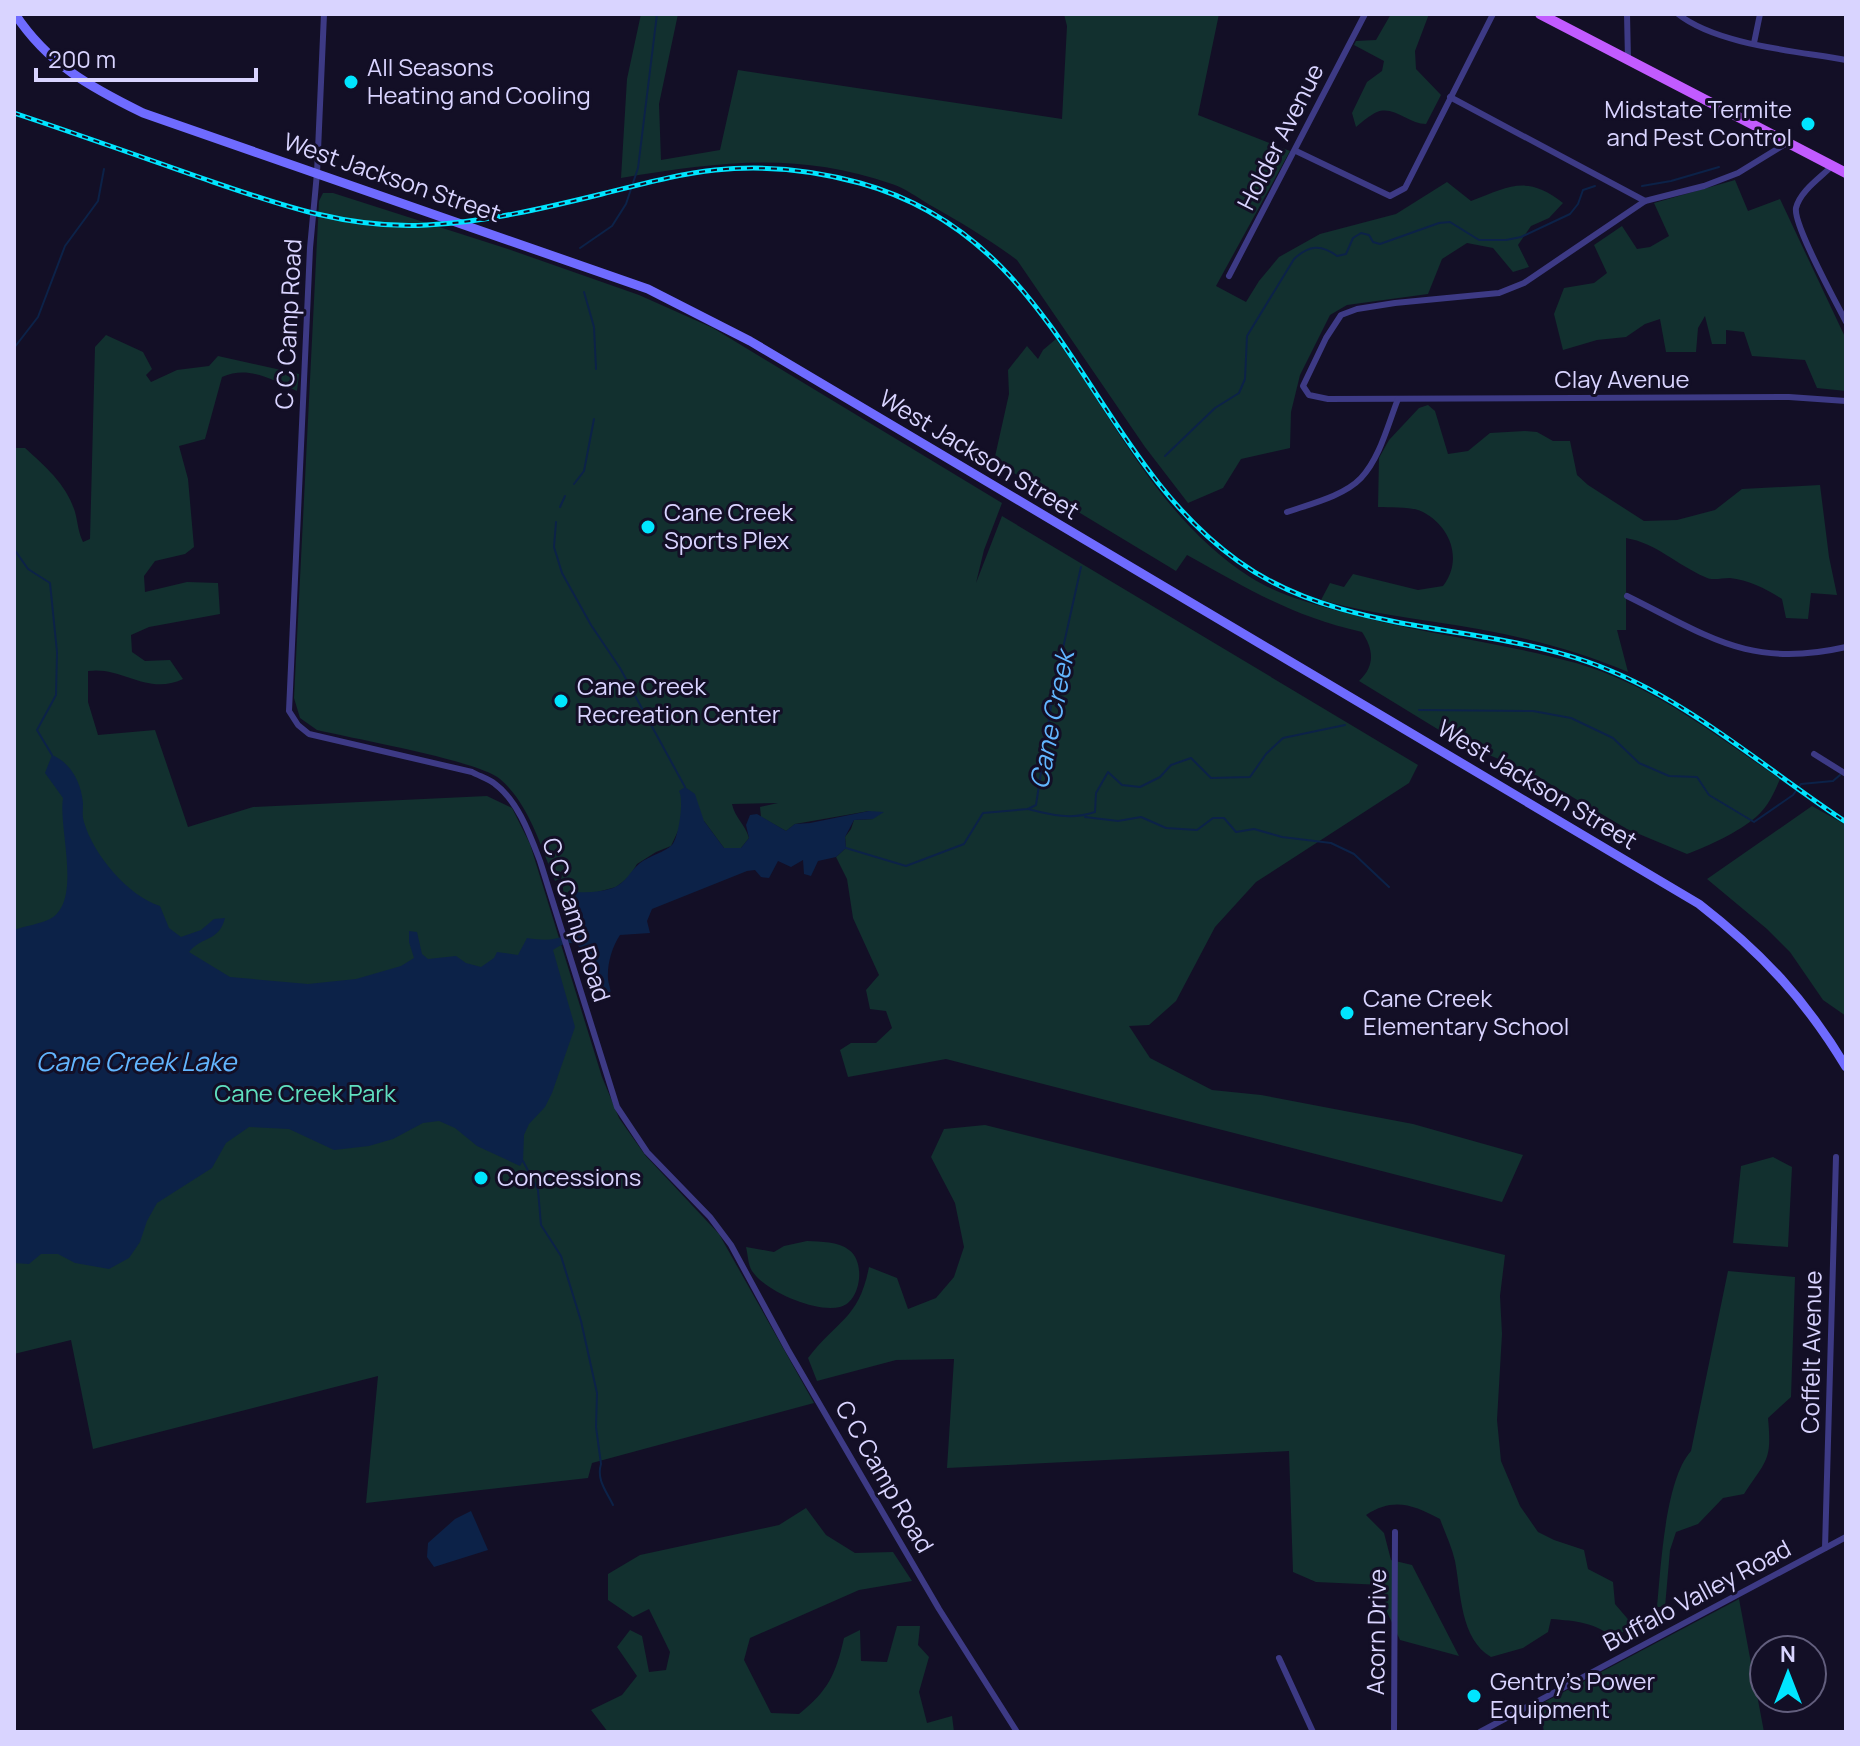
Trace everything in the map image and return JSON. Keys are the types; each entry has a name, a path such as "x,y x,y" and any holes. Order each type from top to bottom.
{"main road":[{"path":"1540,14 1846,173"}],"street":[{"name":"West Jackson Street","path":"15,14 53,59 90,87 143,113 648,289 750,341 1699,904 1738,934 1797,995 1818,1021 1846,1067"},
{"name":"C C Camp Road","path":"324,14 289,711 309,734 472,772 495,783 509,798 529,833 617,1107 647,1152 710,1217 731,1245 788,1350 939,1609 1017,1732"},
{"name":"Holder Avenue","path":"1229,276 1365,14"},
{"path":"1296,151 1390,196 1405,188 1493,14"},
{"path":"1627,14 1628,60"},
{"path":"1678,14 1705,30 1754,43 1846,60"},
{"path":"1754,43 1760,14"},
{"path":"1450,97 1645,201 1704,186 1738,173 1787,143"},
{"path":"1832,166 1801,196 1795,211 1802,232 1846,322"},
{"name":"Clay Avenue","path":"1645,201 1524,283 1499,293 1382,305 1341,315 1303,386 1309,395 1328,399 1789,397 1846,401"},
{"path":"1287,512 1359,481 1370,467 1398,399"},
{"path":"1627,596 1724,644 1748,651 1795,656 1846,647"},
{"path":"1814,754 1846,774"},
{"name":"Coffelt Avenue","path":"1825,1548 1836,1157"},
{"name":"Acorn Drive","path":"1394,1732 1395,1532"},
{"name":"Buffalo Valley Road","path":"1480,1732 1846,1537"},
{"path":"1279,1658 1313,1732"}],"green space":[{"path":"641,14 678,14 659,104 661,160 720,150 738,70 1062,119 1067,26 1064,14 1219,14 1198,115 1290,151 1216,286 1246,302 1279,257 1320,234 1396,214 1447,182 1471,201 1507,188 1528,186 1539,188 1563,203 1549,218 1531,226 1518,245 1529,267 1513,272 1493,248 1467,243 1442,259 1428,294 1347,305 1330,315 1300,375 1291,412 1290,448 1241,459 1223,488 1188,503 1145,447 1017,260 907,191 857,174 790,163 725,164 621,178 627,79"},
{"path":"1391,14 1429,14 1415,51 1416,69 1441,95 1426,124 1383,111 1356,127 1352,113 1367,82 1382,71 1384,61 1354,45 1356,41 1376,40"},
{"path":"1735,180 1748,211 1780,199 1846,339 1846,391 1817,388 1805,360 1752,356 1744,332 1726,330 1726,344 1712,344 1705,316 1698,328 1696,352 1666,352 1660,319 1645,324 1626,337 1597,340 1563,350 1554,314 1564,288 1594,283 1607,273 1594,245 1622,226 1637,249 1650,247 1669,236 1654,203"},
{"path":"323,193 333,193 508,249 639,295 713,328 1002,503 984,550 976,583 1002,516 1418,765 1409,783 1256,882 1215,927 1176,1001 1149,1025 1129,1026 1150,1058 1212,1090 1261,1095 1413,1124 1523,1155 1502,1202 946,1059 848,1077 840,1050 851,1043 876,1043 892,1028 886,1011 870,1009 866,990 879,975 853,918 847,879 836,857 846,848 845,837 854,820 873,819 869,811 795,824 786,831 761,817 760,807 778,803 732,804 749,838 741,848 724,848 704,821 678,831 671,846 637,864 629,877 616,887 594,893 572,907 577,922 571,933 561,878 555,881 526,813 500,779 488,772 442,758 317,730 300,718 294,698 319,201"},
{"name":"Cane Creek Park","path":"106,335 143,352 152,369 146,375 151,382 177,370 209,366 218,356 299,374 297,391 251,373 222,377 205,439 179,446 188,479 194,547 185,554 155,561 144,576 145,592 187,582 218,583 220,614 149,627 131,635 132,652 145,661 170,660 183,679 170,683 146,683 113,673 88,671 88,702 98,735 155,730 188,827 253,807 487,796 512,808 530,844 602,1077 619,1118 645,1155 719,1234 814,1403 592,1463 588,1478 366,1503 378,1376 93,1449 71,1340 14,1354 14,448 25,448 54,477 67,493 83,542 90,539 95,347"},
{"path":"1056,339 1166,499 1219,554 1250,577 1284,594 1321,606 1403,627 1519,649 1604,672 1682,713 1780,779 1773,795 1756,817 1741,828 1687,854 1627,829 1533,774 1457,741 1359,681 1368,670 1371,658 1362,632 1292,610 1187,555 1176,571 994,461 1009,394 1008,370 1027,346 1038,359"},
{"path":"1428,405 1435,411 1448,454 1468,451 1490,433 1537,432 1553,441 1570,441 1577,475 1644,521 1677,520 1715,510 1742,489 1820,485 1837,595 1811,593 1808,619 1786,618 1782,599 1764,588 1737,579 1708,578 1657,549 1626,538 1626,630 1617,630 1628,672 1551,645 1321,600 1330,583 1344,587 1353,574 1418,590 1443,586 1449,576 1453,555 1451,545 1433,518 1413,509 1378,507 1379,458 1389,440 1419,408"},
{"path":"1812,806 1846,825 1846,1016 1823,1000 1790,952 1767,929 1707,879"},
{"path":"985,1125 1505,1255 1500,1296 1502,1334 1497,1420 1501,1461 1520,1506 1538,1532 1584,1550 1588,1569 1613,1582 1615,1604 1632,1624 1615,1639 1593,1626 1551,1619 1548,1632 1523,1648 1491,1657 1473,1639 1468,1627 1454,1556 1440,1519 1412,1507 1395,1505 1376,1509 1366,1515 1384,1533 1391,1560 1412,1565 1459,1656 1400,1640 1387,1612 1383,1585 1316,1582 1293,1572 1289,1451 947,1468 954,1359 896,1360 817,1381 808,1358 853,1309 869,1267 897,1278 908,1309 936,1298 954,1277 964,1247 955,1203 931,1157 944,1129"},
{"path":"1773,1157 1792,1167 1788,1247 1733,1243 1741,1166"},
{"path":"807,1241 840,1245 854,1256 858,1263 859,1281 853,1298 847,1304 830,1308 805,1304 768,1286 751,1269 746,1247 774,1252 784,1246"},
{"path":"1728,1271 1795,1277 1791,1397 1768,1418 1766,1459 1744,1494 1723,1498 1698,1524 1676,1532 1670,1550 1665,1607 1657,1607 1670,1502 1682,1464 1691,1451"},
{"path":"806,1508 826,1535 855,1553 893,1552 912,1581 859,1590 750,1638 744,1660 771,1713 799,1714 817,1697 834,1672 844,1638 860,1630 861,1661 887,1662 897,1626 920,1626 918,1645 929,1657 919,1692 927,1723 952,1716 954,1732 608,1732 591,1710 622,1695 637,1676 617,1647 630,1630 642,1636 649,1672 666,1670 670,1652 649,1609 633,1617 608,1600 608,1574 640,1555 779,1525"},
{"path":"1739,1599 1748,1647 1748,1714 1761,1714 1764,1732 1544,1732 1539,1705"}],"water":[{"name":"Cane Creek Lake","path":"52,755 70,768 77,781 82,795 84,822 95,847 124,883 160,906 169,928 181,937 201,930 214,919 225,918 219,931 189,952 230,977 308,984 356,979 401,966 414,958 409,931 417,932 422,954 428,959 456,956 481,967 497,952 518,955 527,938 549,940 562,937 577,922 572,907 576,892 613,888 640,863 672,845 680,818 679,791 685,787 695,794 704,821 724,848 741,848 749,838 746,825 750,815 757,814 786,831 795,824 869,811 884,812 873,819 854,820 845,837 846,848 836,857 818,861 811,876 804,874 803,860 791,867 778,861 769,878 761,877 755,870 747,871 652,909 647,921 650,933 620,935 615,945 608,967 610,999 593,983 585,956 577,945 563,944 553,950 575,1027 552,1093 524,1135 520,1166 477,1146 455,1128 439,1121 423,1123 393,1139 369,1146 334,1150 289,1129 249,1127 226,1143 212,1168 157,1203 140,1242 129,1258 109,1269 75,1263 58,1254 41,1254 29,1264 14,1263 14,930 50,919 60,910 65,897 67,863 63,798 45,773"},
{"path":"471,1511 488,1550 434,1567 427,1557 428,1543 455,1519"}],"waterway":[{"path":"580,248 612,226 626,204 638,168 657,14"},
{"path":"1754,118 1793,114"},
{"path":"1642,186 1719,167"},
{"path":"14,348 38,317 65,246 98,201 104,169"},
{"name":"Cane Creek","path":"1165,456 1215,408 1239,393 1245,379 1247,336 1294,259 1305,251 1320,248 1337,256 1346,254 1353,238 1361,233 1380,244 1450,222 1479,240 1521,237 1570,214 1583,190 1595,186"},
{"path":"584,292 594,327 596,369"},
{"path":"574,484 584,471 594,419"},
{"path":"560,507 565,496"},
{"path":"556,522 554,547 562,573 620,668 685,787"},
{"path":"14,549 28,569 50,583 57,652 56,695 37,730 52,755"},
{"name":"Cane Creek","path":"846,848 906,866 964,844 983,813 1028,809 1036,805 1053,693 1081,567"},
{"path":"1419,710 1533,711 1571,718 1613,738 1639,763 1669,776 1697,777 1709,795 1754,822 1793,795 1801,784 1833,781 1840,775"},
{"path":"1028,809 1070,816 1095,812 1096,793 1108,772 1122,785 1140,787 1160,777 1171,765 1191,758 1211,778 1250,777 1266,754 1283,738 1345,725"},
{"path":"1085,817 1118,821 1141,817 1166,828 1197,830 1213,818 1224,818 1236,832 1254,829 1282,837 1331,843 1354,854 1389,887"},
{"path":"523,1161 538,1190 541,1225 561,1256 581,1321 597,1393 600,1475 613,1505"}],"railway":[{"path":"14,113 279,204 366,223 427,225 493,218 715,170 788,170 860,183 929,211 984,251 1030,299 1144,464 1187,516 1238,561 1278,585 1320,602 1364,615 1544,649 1623,676 1690,713 1846,822"}],"place":[{"name":"All Seasons Heating and Cooling","path":"351,82"},
{"name":"Midstate Termite and Pest Control","path":"1808,124"},
{"name":"Cane Creek Sports Plex","path":"648,527"},
{"name":"Cane Creek Recreation Center","path":"561,701"},
{"name":"Cane Creek Elementary School","path":"1347,1013"},
{"name":"Concessions","path":"481,1178"},
{"name":"Gentry's Power Equipment","path":"1474,1696"}]}
